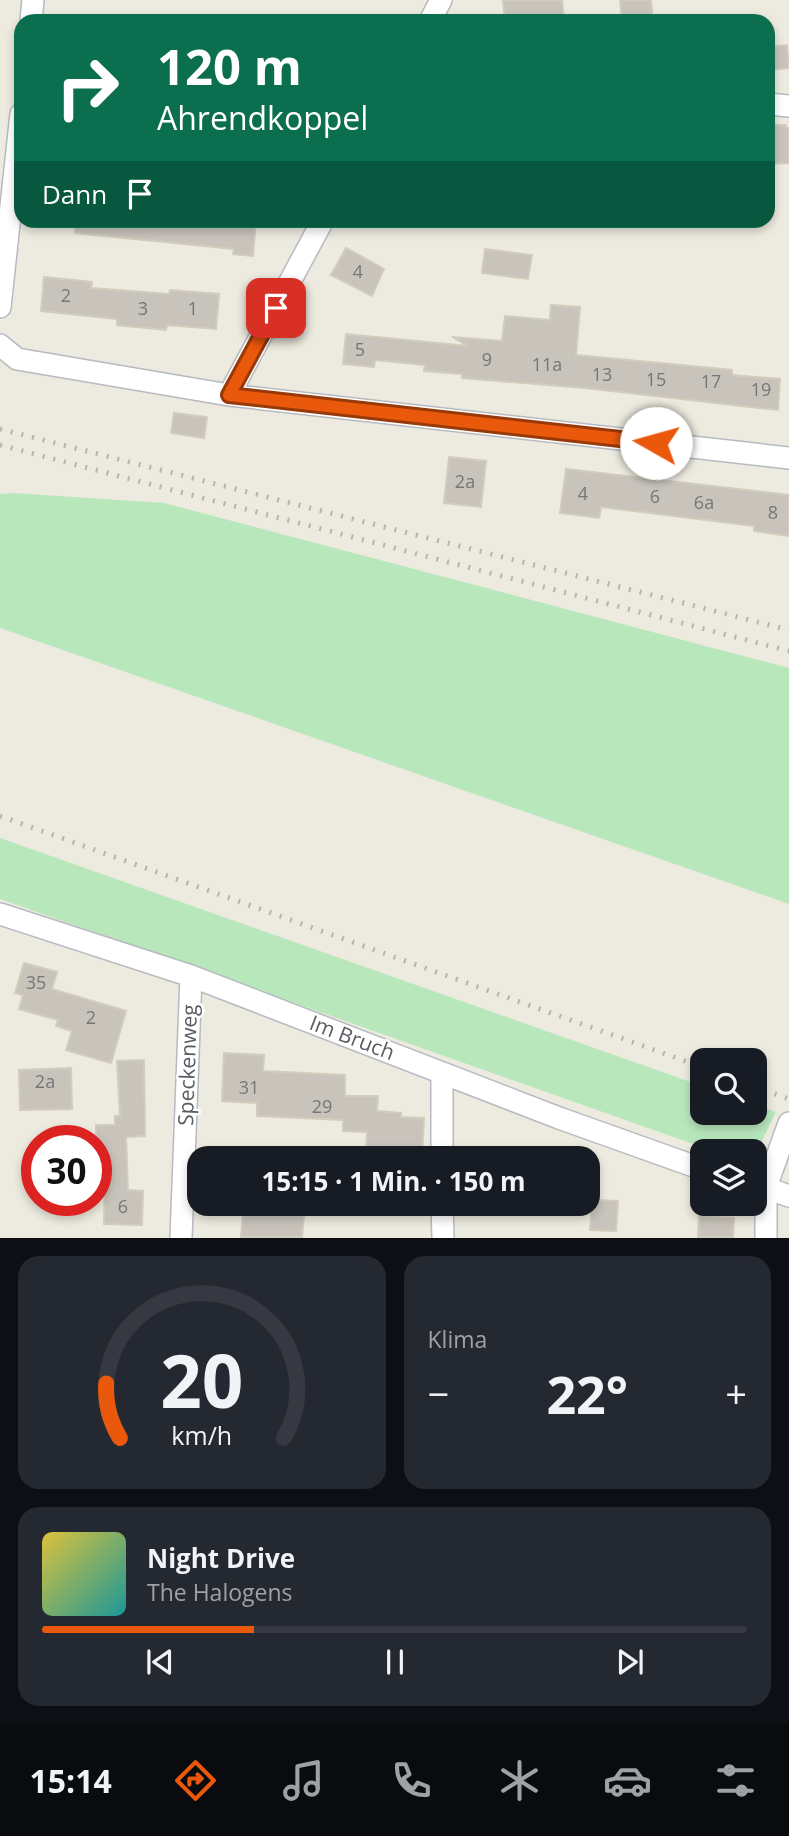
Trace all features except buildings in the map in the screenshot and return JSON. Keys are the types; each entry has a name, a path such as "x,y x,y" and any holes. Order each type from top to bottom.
{"street":[{"path":"0,307 14,178"},
{"path":"229,395 319,228"},
{"path":"0,346 17,359 229,395 789,458"},
{"name":"Im Bruch","path":"0,914 191,976 597,1133 690,1164"},
{"name":"Speckenweg","path":"181,1237 191,976"},
{"path":"442,1073 442,1146"},
{"path":"767,1170 789,1123"},
{"path":"767,1188 789,1196"},
{"path":"442,1216 443,1237"},
{"path":"764,1216 766,1237"}],"green space":[{"path":"0,494 164,503 789,668 789,904 0,628"},
{"path":"0,838 690,1082 690,1125 767,1125 767,1109 776,1112 763,1139 690,1139 690,1143 0,899"}],"railway":[{"path":"0,429 789,630"},
{"path":"0,445 789,651"},
{"path":"0,816 690,1063"},
{"path":"767,1091 789,1099"}],"route":[{"path":"276,308 229,395 656,443"}]}
